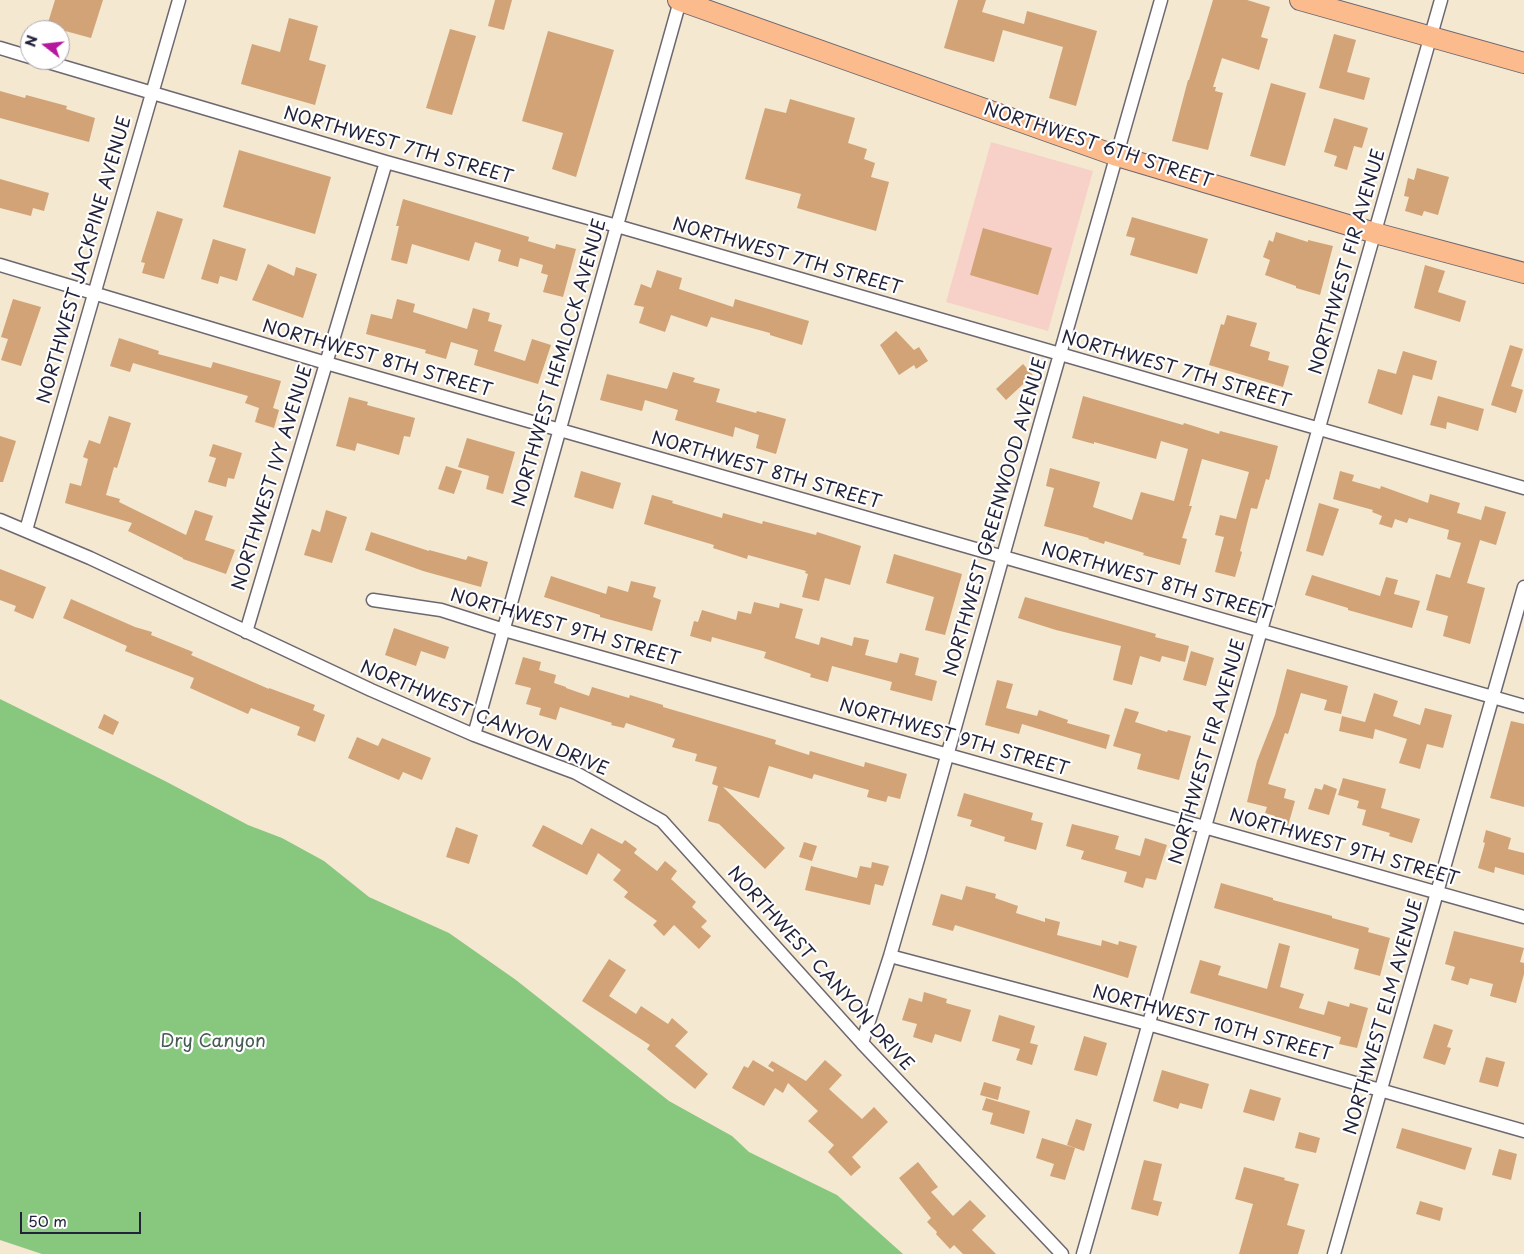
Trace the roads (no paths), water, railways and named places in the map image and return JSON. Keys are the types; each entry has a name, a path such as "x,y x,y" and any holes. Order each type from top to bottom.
{"main road":[{"name":"NORTHWEST 6TH STREET","path":"679,0 1117,156 1375,233 1524,272"},
{"path":"1300,0 1524,63"}],"street":[{"name":"NORTHWEST JACKPINE AVENUE","path":"26,530 179,0"},
{"name":"NORTHWEST HEMLOCK AVENUE","path":"474,735 679,0"},
{"name":"NORTHWEST GREENWOOD AVENUE","path":"862,1043 890,956 1161,0"},
{"name":"NORTHWEST FIR AVENUE","path":"1083,1254 1441,0"},
{"path":"0,48 20,54"},
{"name":"NORTHWEST 7TH STREET","path":"70,68 386,162 616,226 1524,488"},
{"name":"NORTHWEST IVY AVENUE","path":"246,632 386,162"},
{"name":"NORTHWEST 8TH STREET","path":"0,265 326,363 1524,706"},
{"name":"NORTHWEST CANYON DRIVE","path":"0,520 26,530 371,690 474,735 576,773 662,821 862,1043 1062,1254"},
{"name":"NORTHWEST ELM AVENUE","path":"1334,1254 1524,587"},
{"name":"NORTHWEST 9TH STREET","path":"373,600 441,610 504,630 1524,917"},
{"name":"NORTHWEST 10TH STREET","path":"890,956 1148,1024 1524,1130"}],"park label":[{"name":"Dry Canyon","path":"213,1042"}]}
